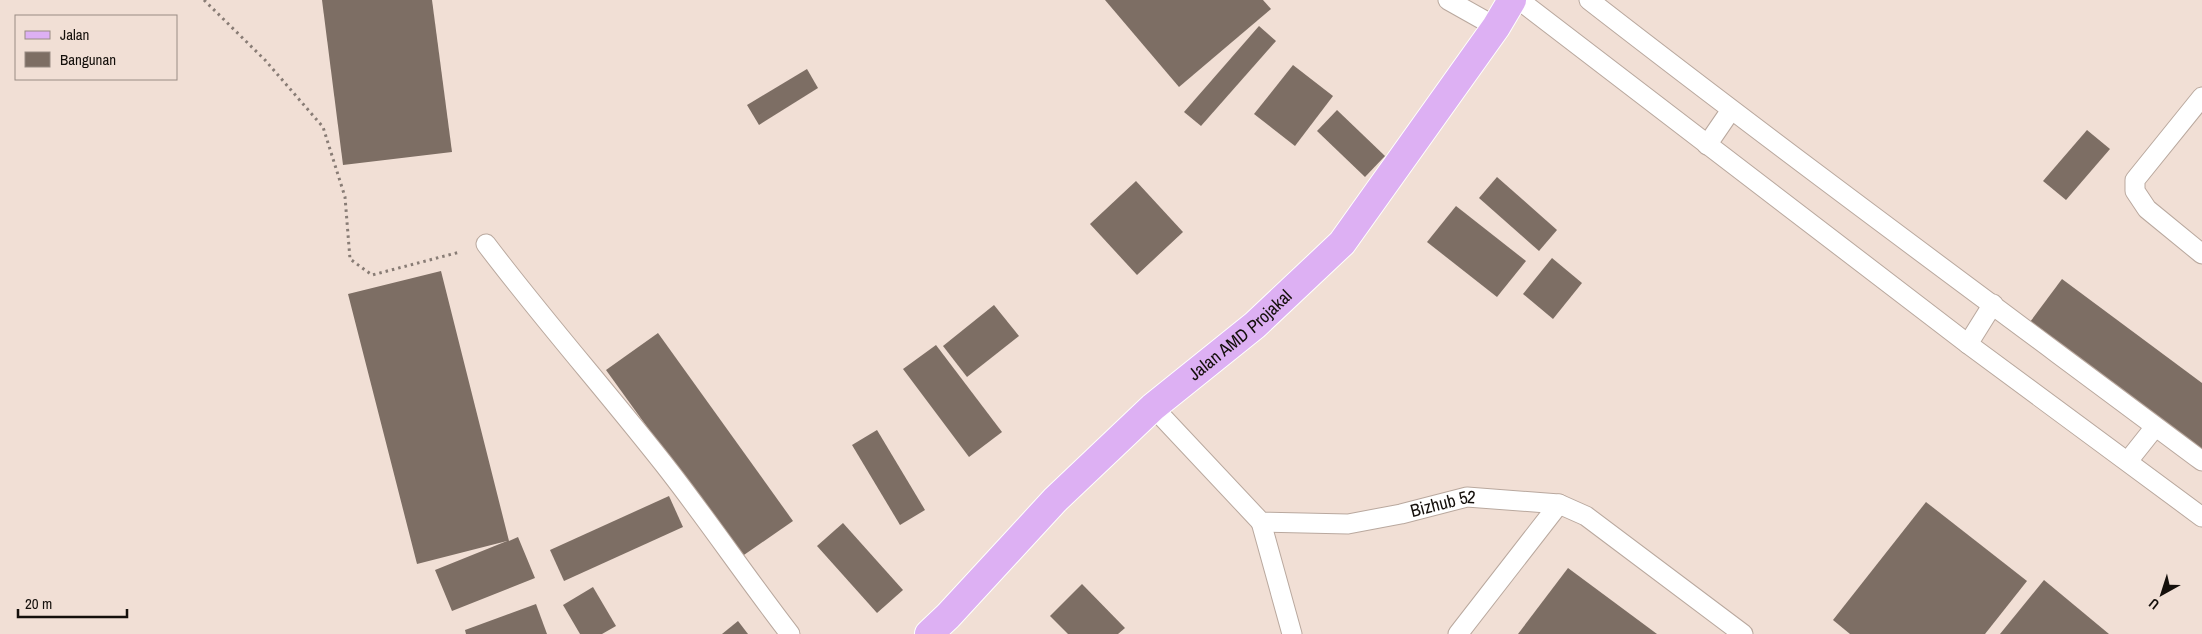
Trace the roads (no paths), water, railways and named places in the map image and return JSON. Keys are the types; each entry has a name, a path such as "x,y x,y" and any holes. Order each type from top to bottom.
{"main road":[{"name":"Jalan AMD Projakal","path":"929,634 1055,500 1153,407 1255,325 1342,243 1496,27 1512,0"}],"lane":[{"path":"1448,0 1496,27"},
{"path":"1519,0 1968,344 2202,517"},
{"path":"1589,0 1731,110 2202,462"},
{"path":"2202,97 2135,180 2135,191 2147,208 2202,254"},
{"path":"1707,145 1731,110"},
{"path":"486,244 521,291 595,377 671,473 790,634"},
{"path":"1968,344 1993,304"},
{"path":"1153,407 1261,522 1292,634"},
{"path":"2128,461 2156,427"},
{"name":"Bizhub 52","path":"1261,522 1348,524 1401,514 1467,497 1559,504 1586,516 1743,634"},
{"path":"1458,634 1559,504"}]}
